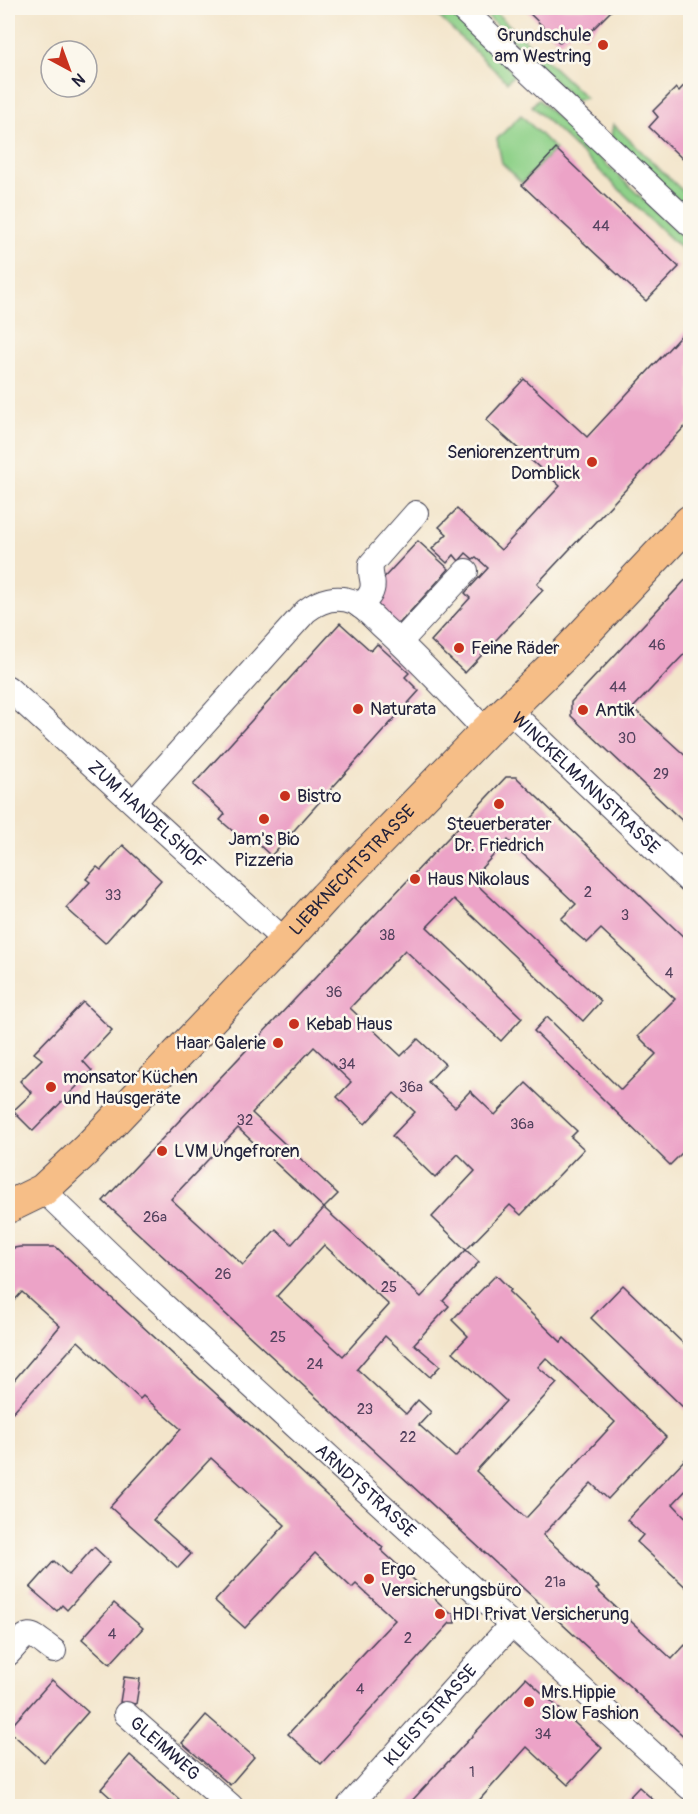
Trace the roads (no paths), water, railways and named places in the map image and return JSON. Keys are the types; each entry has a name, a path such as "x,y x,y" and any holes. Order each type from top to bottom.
{"main road":[{"name":"LIEBKNECHTSTRASSE","path":"8,1207 43,1190 87,1149 325,897 486,731 563,656 690,521"}],"street":[{"path":"461,8 690,224"},
{"path":"360,606 373,591 371,564 416,513"},
{"path":"400,642 466,571"},
{"path":"134,802 309,608 321,601 348,600 360,606 400,642 486,731"},
{"name":"ZUM HANDELSHOF","path":"8,688 285,941"},
{"name":"WINCKELMANNSTRASSE","path":"509,710 690,882"},
{"name":"ARNDTSTRASSE","path":"43,1190 146,1288 690,1788"},
{"name":"KLEISTSTRASSE","path":"349,1806 511,1625"},
{"path":"8,1654 28,1634 33,1635 54,1651"},
{"name":"GLEIMWEG","path":"126,1713 231,1806"}],"place":[{"name":"Grundschule am Westring","path":"603,45"},
{"name":"Seniorenzentrum Domblick","path":"592,462"},
{"name":"Feine Räder","path":"459,648"},
{"name":"Naturata","path":"358,709"},
{"name":"Antik","path":"583,710"},
{"name":"Bistro","path":"285,796"},
{"name":"Steuerberater Dr. Friedrich","path":"499,804"},
{"name":"Jam's Bio Pizzeria","path":"264,819"},
{"name":"Haus Nikolaus","path":"415,879"},
{"name":"Kebab Haus","path":"294,1024"},
{"name":"Haar Galerie","path":"278,1043"},
{"name":"monsator Küchen und Hausgeräte","path":"51,1087"},
{"name":"LVM Ungefroren","path":"162,1151"},
{"name":"Ergo Versicherungsbüro","path":"369,1579"},
{"name":"HDI Privat Versicherung","path":"440,1614"},
{"name":"Mrs.Hippie Slow Fashion","path":"529,1702"}]}
